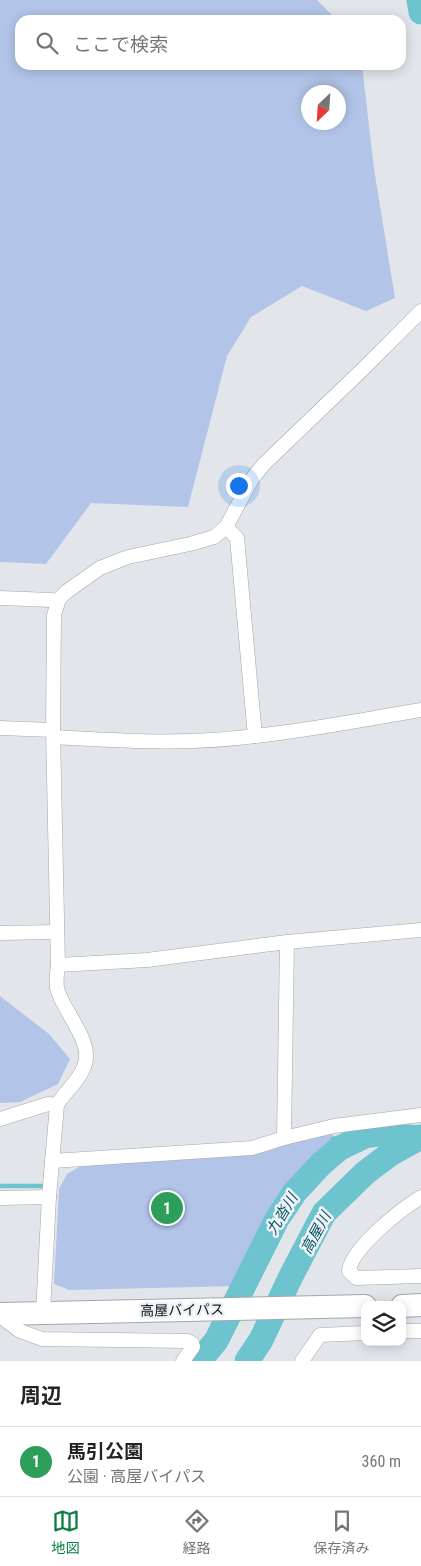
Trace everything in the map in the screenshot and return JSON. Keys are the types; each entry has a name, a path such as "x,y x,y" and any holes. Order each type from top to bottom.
{"highway":[{"name":"高屋バイパス","path":"0,1315 43,1312 361,1306"},
{"path":"406,1306 421,1306"}],"street":[{"path":"43,1312 49,1197 57,1105 61,1098 70,1090 85,1065 82,1036 57,988 54,615 57,602 66,592 100,568 128,557 214,537 226,527 252,479 264,464 421,311"},
{"path":"226,527 237,538 255,736"},
{"path":"0,598 51,600 57,602"},
{"path":"0,728 144,742 194,741 255,736 421,710"},
{"path":"58,965 147,960 287,942 421,930"},
{"path":"0,932 57,932"},
{"path":"284,1138 287,942"},
{"path":"0,1119 48,1104 57,1105"},
{"path":"52,1160 236,1150 252,1148 334,1126 421,1116"},
{"path":"0,1198 49,1197"},
{"path":"421,1197 390,1218 374,1234 351,1263 349,1271 356,1278 421,1276"},
{"path":"0,1315 20,1331 42,1339 188,1341 192,1343 193,1347 183,1361"},
{"path":"406,1332 421,1331"},
{"path":"302,1361 320,1335 361,1333"}],"shaded area":[{"path":"0,0 317,0 332,15 15,15 15,70 363,70 374,169 395,298 366,311 302,286 251,317 227,356 188,507 91,503 46,564 0,562"},
{"path":"0,996 49,1034 70,1059 58,1084 20,1102 0,1103"},
{"path":"332,1134 338,1144 313,1160 283,1195 236,1286 69,1290 54,1284 59,1189 67,1174 88,1162 249,1153"}],"waterway":[{"path":"419,0 421,12"},
{"name":"九沓川","path":"199,1361 216,1341 277,1219 295,1192 321,1164 340,1148 365,1136 379,1134 418,1138"},
{"path":"333,1139 351,1135 365,1136"},
{"name":"高屋川","path":"247,1361 261,1340 291,1276 324,1213 365,1173 390,1154 421,1137"},
{"path":"0,1186 42,1186"}],"place":[{"name":"馬引公園","path":"167,1208"}]}
